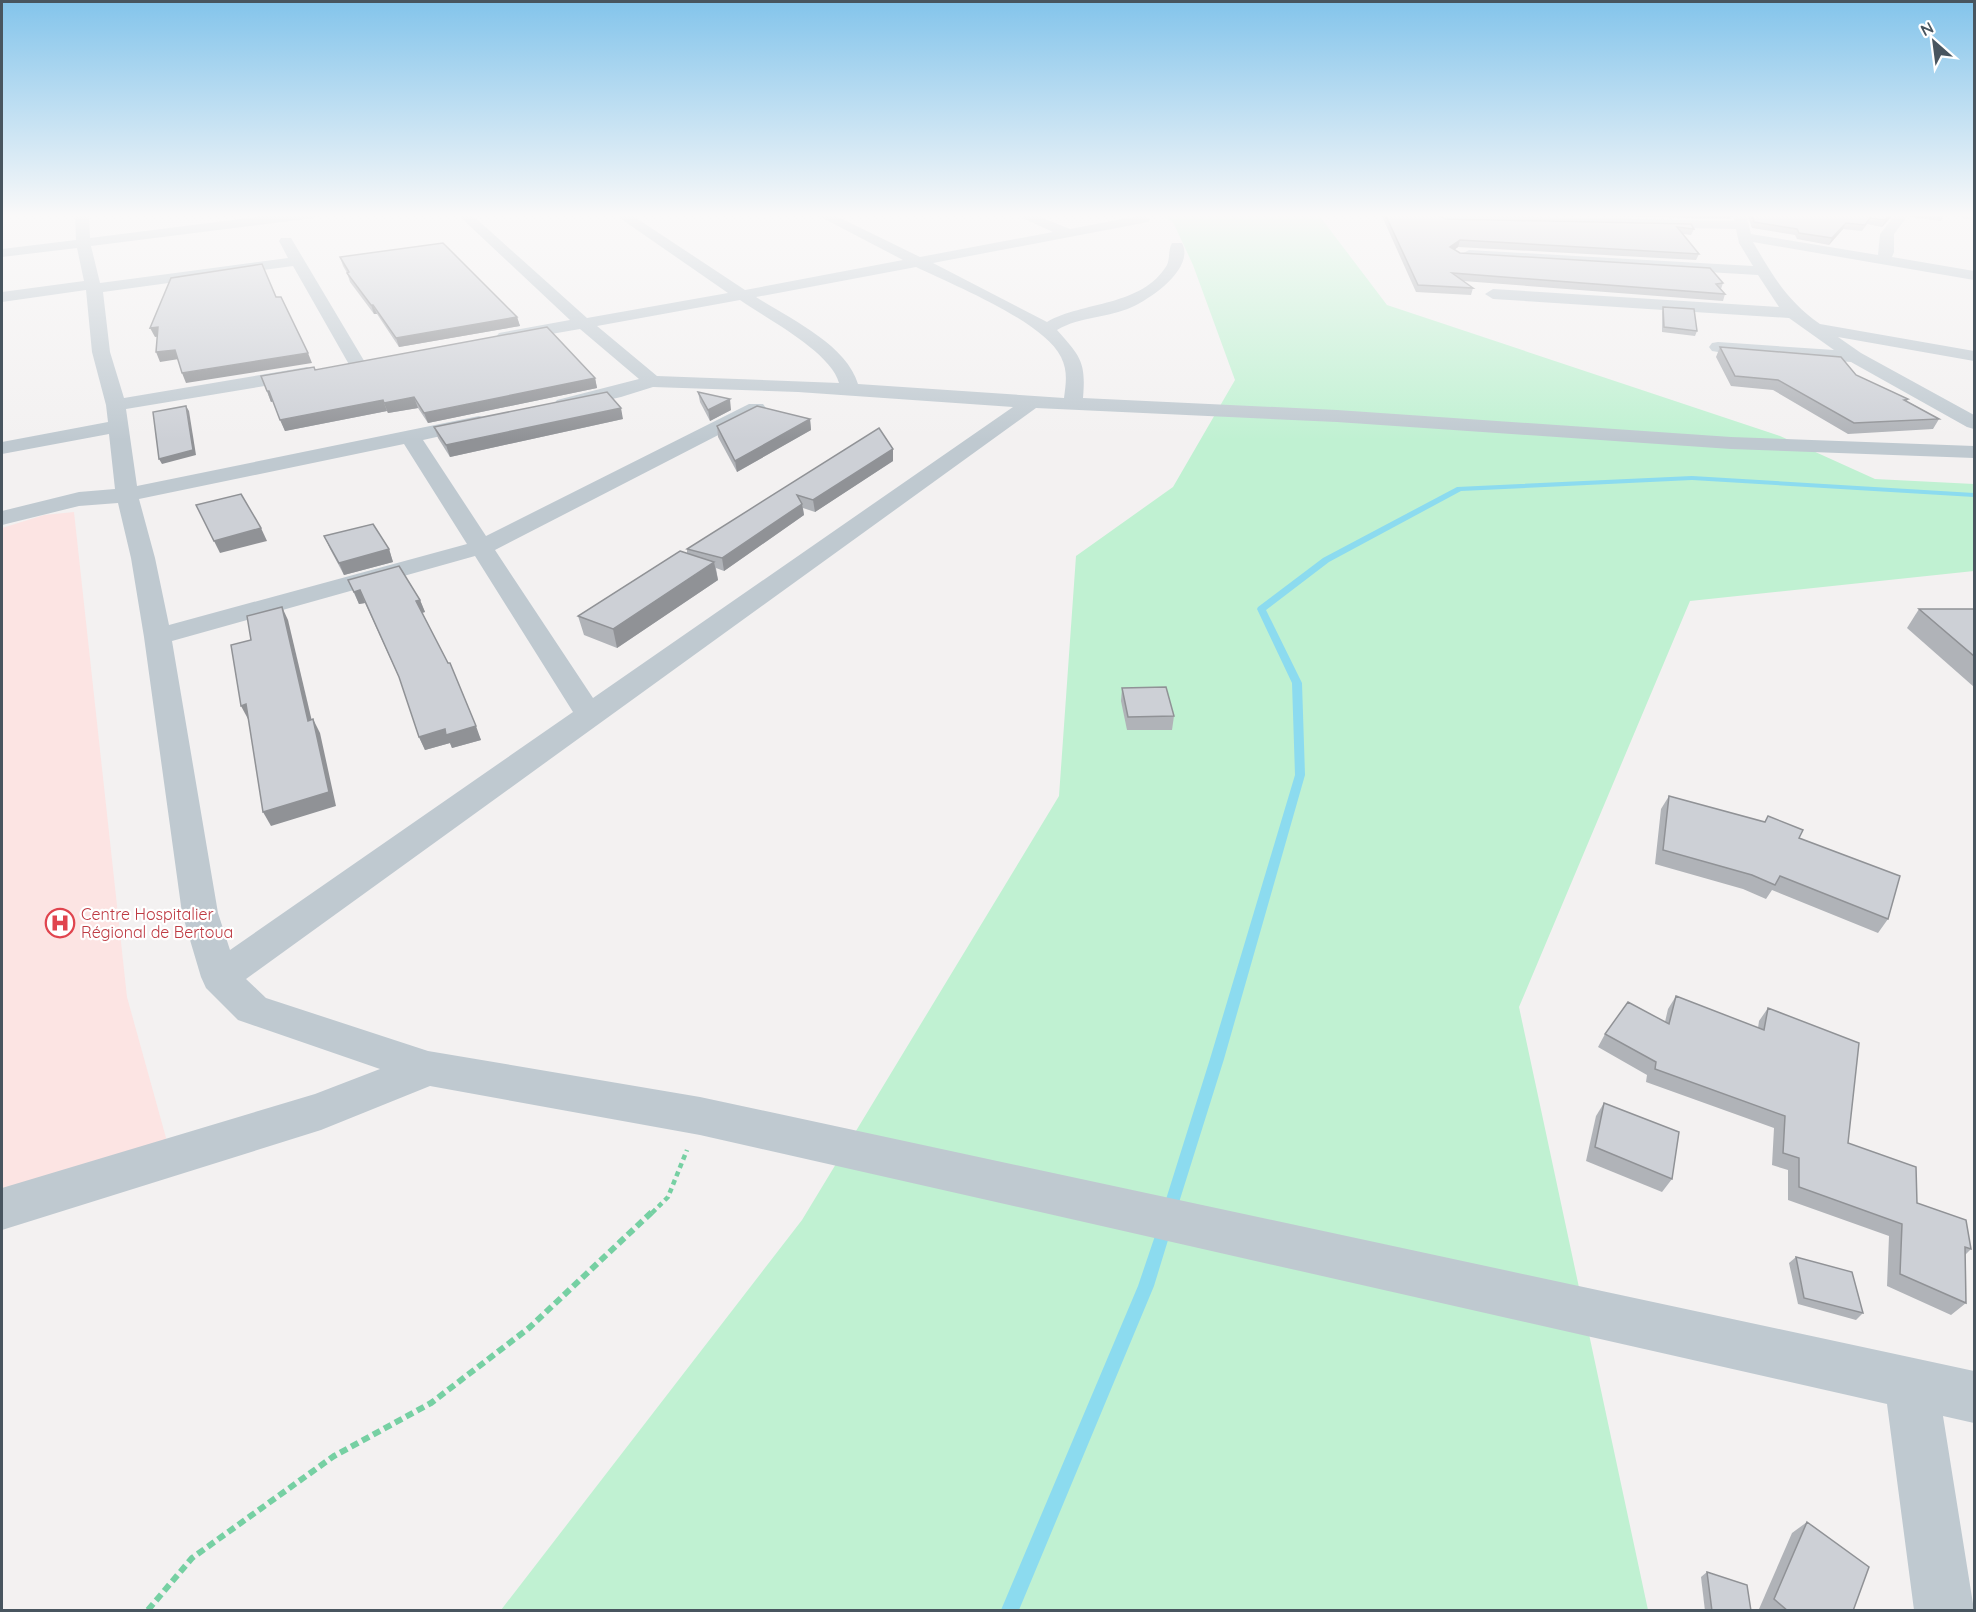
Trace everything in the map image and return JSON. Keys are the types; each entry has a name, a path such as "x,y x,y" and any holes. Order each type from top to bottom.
{"street":[{"path":"2,297 66,289"},
{"path":"93,289 101,352 117,416 127,495 143,558 158,637 200,913 220,976 252,1009 428,1068 700,1116 1974,1397"},
{"path":"314,289 357,364"},
{"path":"546,289 652,381"},
{"path":"734,289 827,351 845,372 850,390"},
{"path":"492,339 774,289"},
{"path":"973,289 1047,329 1070,354 1076,373 1073,403"},
{"path":"1047,329 1066,318 1126,304 1150,289"},
{"path":"1774,289 1793,313 1855,357 1974,423"},
{"path":"1493,294 1793,313"},
{"path":"1885,340 1898,325"},
{"path":"1811,327 1967,354 1971,333"},
{"path":"1718,347 1855,357"},
{"path":"2,448 117,416 328,369 380,360"},
{"path":"546,408 614,393 652,381 798,386 1032,402 1336,416 1731,443 1974,452"},
{"path":"158,637 482,547 798,386"},
{"path":"220,976 591,716 1032,402"},
{"path":"2,518 79,499 127,495 500,417"},
{"path":"410,436 591,716"},
{"path":"2,1209 321,1111 428,1068"},
{"path":"1911,1383 1944,1611"}],"path":[{"path":"148,1611 192,1558 334,1456 431,1403 529,1328 669,1197 700,1116"}],"shaded area":[{"name":"Centre Hospitalier Régional de Bertoua","path":"74,512 127,997 168,1145 2,1194 2,528 44,515"}],"green space":[{"path":"1202,289 1375,289 1387,305 1780,436 1875,479 1974,484 1974,571 1690,601 1519,1007 1648,1610 501,1610 802,1220 1059,796 1076,556 1173,487 1235,380"}],"building":[{"path":"166,289 273,289 276,297 281,297 308,353 182,373 175,350 156,352 158,327 150,328"},
{"path":"359,289 489,289 517,317 396,338"},
{"path":"1663,289 1721,289 1725,294"},
{"path":"1663,307 1694,309 1697,331 1664,327"},
{"path":"547,327 595,378 424,413 414,397 384,403 383,400 280,420 261,376 314,367 315,370"},
{"path":"1720,347 1841,357 1856,375 1908,399 1904,400 1939,419 1854,423 1778,380 1735,376"},
{"path":"607,392 621,408 446,445 434,427"},
{"path":"698,392 730,399 708,410"},
{"path":"186,406 193,450 159,459 153,412"},
{"path":"757,406 810,419 735,461 717,426"},
{"path":"879,428 893,449 813,500 797,495 802,504 722,558 687,549"},
{"path":"241,494 261,528 214,541 196,505"},
{"path":"373,524 389,549 339,563 324,536"},
{"path":"680,551 714,562 613,629 578,616"},
{"path":"399,566 420,600 416,601 450,663 476,726 446,735 445,729 419,737 399,677 360,590 354,592 348,580"},
{"path":"282,607 308,721 313,719 329,792 263,812 246,704 241,706 231,645 251,640 247,616"},
{"path":"1919,609 1974,609 1974,656"},
{"path":"1166,687 1174,716 1128,717 1122,688"},
{"path":"1669,796 1765,822 1768,816 1803,830 1799,838 1900,876 1888,919 1780,876 1775,885 1752,875 1663,850"},
{"path":"1676,996 1764,1030 1768,1008 1859,1043 1848,1143 1916,1167 1917,1203 1966,1220 1971,1249 1965,1247 1966,1303 1900,1274 1902,1224 1799,1187 1799,1158 1783,1153 1785,1116 1655,1069 1656,1062 1605,1034 1628,1002 1669,1024"},
{"path":"1604,1103 1679,1132 1672,1179 1595,1147"},
{"path":"1796,1257 1852,1272 1863,1313 1804,1298"},
{"path":"1807,1522 1869,1567 1853,1611 1788,1611 1774,1599"},
{"path":"1707,1572 1747,1585 1751,1611 1712,1611"}],"waterway":[{"path":"1169,1212 1217,1059 1300,775 1297,683 1261,609 1326,560 1460,489 1692,478 1974,495"},
{"path":"1010,1610 1146,1286 1165,1227"}],"place":[{"name":"Centre Hospitalier Régional de Bertoua","path":"60,923"}]}
